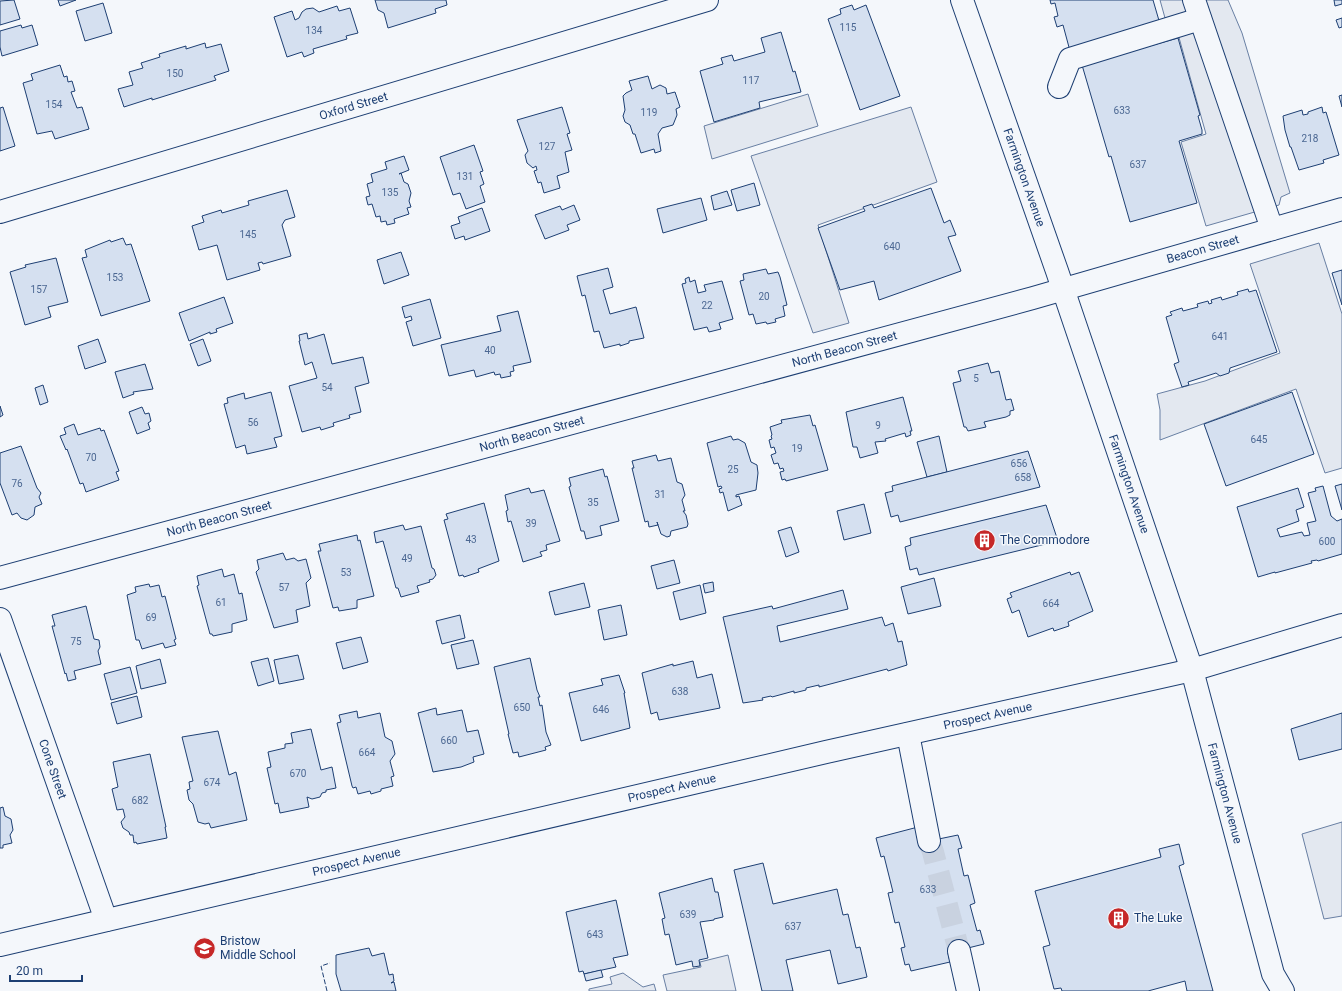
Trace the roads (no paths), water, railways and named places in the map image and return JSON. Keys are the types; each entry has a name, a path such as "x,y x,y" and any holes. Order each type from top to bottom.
{"street":[{"name":"Oxford Street","path":"0,212 706,0"},
{"name":"Farmington Avenue","path":"962,0 1063,289 1192,670 1276,985"},
{"path":"1059,87 1070,59 1197,10 1272,229"},
{"name":"Beacon Street","path":"1063,289 1342,209"},
{"name":"North Beacon Street","path":"0,578 1063,289"},
{"name":"Cone Street","path":"0,619 106,920"},
{"name":"Prospect Avenue","path":"0,945 908,734 1192,670 1342,625"},
{"path":"908,734 929,841"},
{"path":"958,951 968,991"}],"tunnel":[{"path":"929,841 959,951"}],"place":[{"name":"The Commodore","path":"984,540"},
{"name":"The Luke","path":"1118,918"},
{"name":"Bristow Middle School","path":"204,948"}]}
